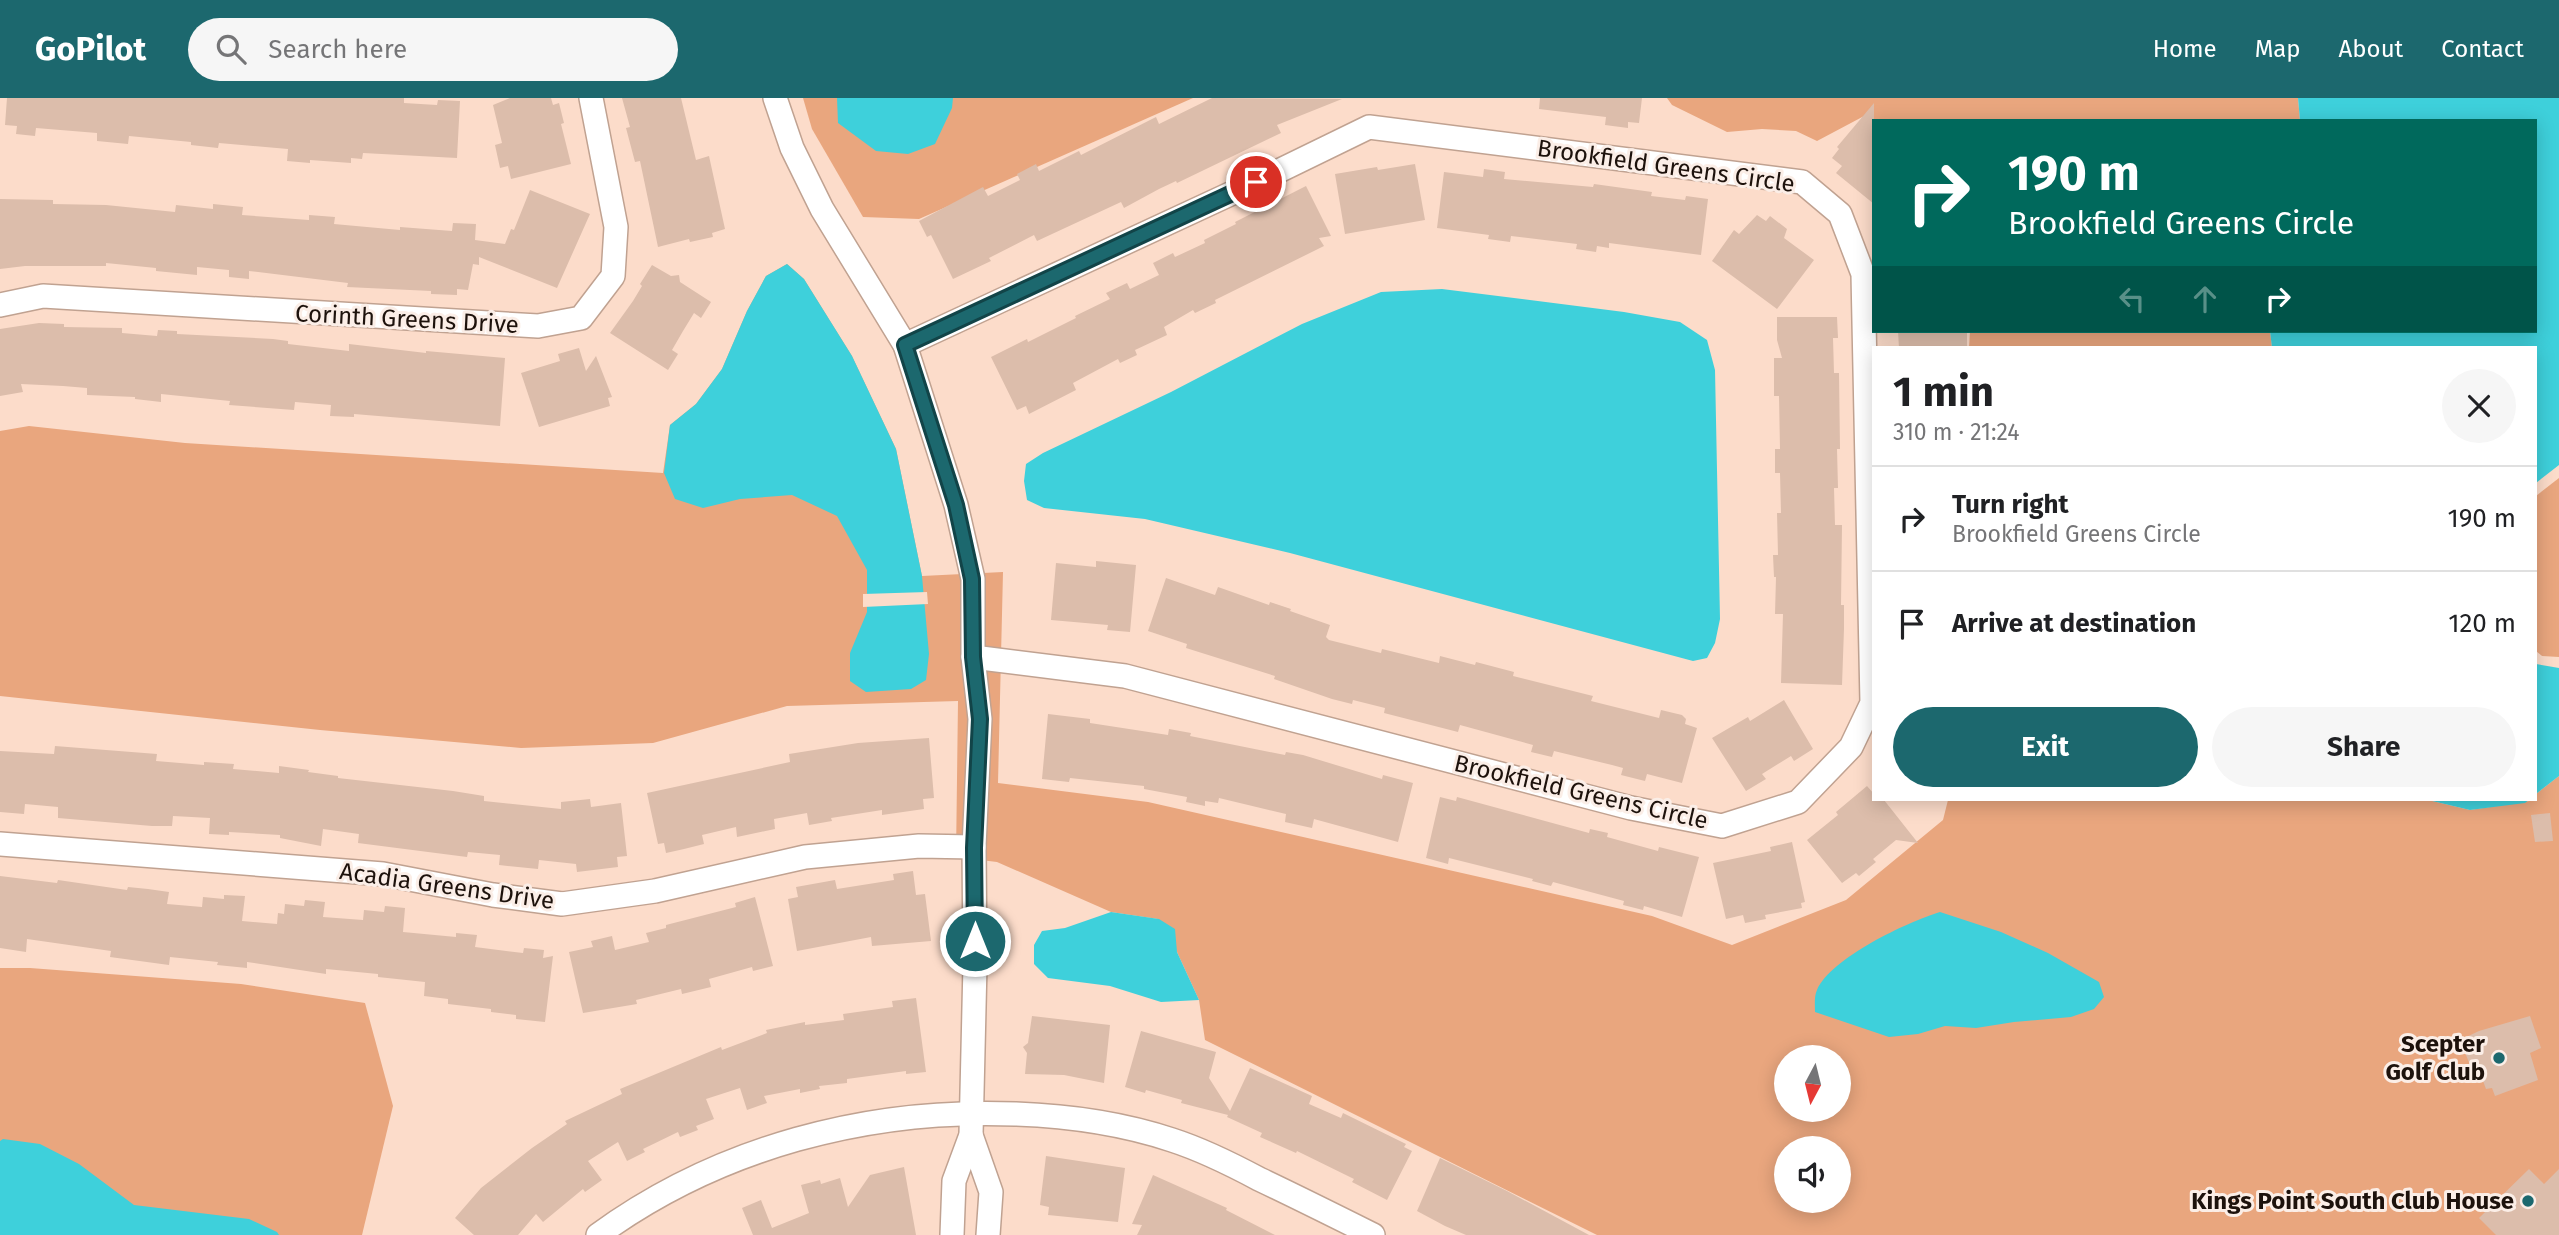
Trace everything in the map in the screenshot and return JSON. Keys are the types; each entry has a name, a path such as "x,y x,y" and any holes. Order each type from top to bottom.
{"street":[{"name":"Corinth Greens Drive","path":"0,305 43,296 538,326 581,318 612,276 616,227 591,98"},
{"path":"775,98 792,148 822,209 905,345 959,517 972,579 973,657 980,719 974,848 975,965 971,1135 991,1192 988,1235"},
{"name":"Brookfield Greens Circle","path":"905,345 1368,127 1802,182 1840,214 1863,274 1872,703 1851,747 1798,803 1723,826 1617,805 1125,676 973,657"},
{"name":"Acadia Greens Drive","path":"0,844 383,874 494,895 562,904 655,891 805,857 919,846 974,848"},
{"path":"598,1235 661,1195 770,1146 812,1133 858,1124 971,1112 1079,1118 1110,1123 1173,1140 1210,1154 1373,1235"},
{"path":"953,1235 954,1181 971,1135"}],"shaded area":[{"path":"803,98 1193,98 919,219 863,217 812,129"},
{"path":"1667,98 2298,98 2300,119 1873,119 1866,115 1817,141 1796,131 1762,129 1727,132 1672,105"},
{"name":"Scepter Golf Club","path":"787,264 804,279 852,356 896,449 922,576 1003,572 998,783 1148,802 1652,916 1732,945 1846,900 1943,820 1948,801 2432,801 2470,810 2537,801 2537,793 2559,776 2559,1235 1597,1235 1205,1040 1199,1000 1158,919 1111,912 997,862 956,857 958,701 787,706 653,743 521,748 0,696 0,431 29,426 185,443 663,473 670,425 696,404 722,369 747,311 766,276"},
{"path":"1970,333 2270,333 2272,346 1969,346"},
{"path":"2559,478 2559,657 2542,656 2537,652 2537,495"},
{"path":"0,968 241,984 365,1003 393,1106 362,1235 0,1235"}],"water":[{"path":"837,98 953,98 952,108 935,144 908,154 876,151 838,123"},
{"path":"2298,98 2559,98 2559,465 2537,482 2537,346 2272,346 2270,333 2537,333 2537,119 2300,119"},
{"path":"787,264 804,279 852,356 896,449 922,576 929,654 926,680 911,689 866,692 850,681 850,653 867,612 867,570 837,516 792,495 740,499 703,508 675,499 664,473 670,425 696,404 722,369 747,311 766,276"},
{"path":"1442,289 1624,312 1680,322 1707,340 1715,370 1720,619 1715,643 1707,658 1693,661 1290,553 1145,519 1044,508 1027,500 1024,481 1026,464 1043,453 1171,392 1302,324 1381,292"},
{"path":"2537,664 2559,668 2559,776 2537,793"},
{"path":"2432,801 2528,801 2525,803 2470,810"},
{"path":"1111,912 1159,919 1175,929 1177,952 1199,1000 1161,1002 1110,986 1048,978 1034,964 1034,945 1042,931 1065,928"},
{"path":"1940,912 2001,932 2048,953 2099,982 2104,997 2094,1009 2071,1017 1976,1028 1945,1026 1918,1034 1889,1037 1815,1012 1817,990 1837,966 1890,933"},
{"path":"3,1139 40,1144 79,1164 134,1205 249,1219 279,1235 0,1235 0,1141"}],"pier":[{"path":"927,592 928,604 863,607 863,594"}],"building":[{"path":"7,98 404,98 404,103 437,105 438,100 460,101 457,158 363,153 362,159 351,158 351,163 310,160 310,163 287,161 288,149 219,143 218,148 191,145 191,142 129,136 128,144 97,141 97,133 36,128 35,136 16,134 17,126 5,125"},
{"path":"510,98 551,98 553,105 559,103 571,164 511,179 508,166 500,168 495,145 502,143 493,105"},
{"path":"622,98 681,98 696,160 709,156 725,229 712,233 713,237 690,242 689,239 658,247 640,161 635,162 626,128 630,127"},
{"path":"1212,98 1342,99 1277,125 1281,133 1124,208 1121,202 1037,241 1034,235 989,258 991,261 953,279 931,235 927,237 919,221 983,187 988,196 1020,180 1017,174 1036,164 1039,171 1079,151 1081,155 1156,117 1159,124"},
{"path":"1540,98 1642,98 1639,123 1628,122 1628,128 1605,125 1606,117 1539,109"},
{"path":"1874,103 1872,202 1836,173 1842,166 1832,158 1839,149 1837,147"},
{"path":"1415,164 1425,220 1345,234 1335,174"},
{"path":"1484,169 1505,172 1504,179 1593,187 1594,184 1652,192 1651,196 1685,200 1686,196 1708,199 1701,255 1609,243 1609,248 1597,246 1596,252 1576,249 1577,244 1511,236 1510,242 1488,239 1489,235 1437,228 1444,172 1483,177"},
{"path":"1306,186 1331,236 1319,238 1324,246 1215,300 1216,303 1195,313 1193,310 1164,327 1167,335 1135,350 1137,355 1120,363 1118,359 1073,383 1076,390 1029,414 1026,406 1017,410 991,357 1076,318 1075,316 1110,299 1106,293 1127,283 1130,289 1159,275 1153,263 1173,253 1175,257 1205,243 1204,240 1236,224 1235,222"},
{"path":"530,190 590,214 557,288 479,257 479,265 473,264 468,290 457,289 457,295 431,294 431,291 347,287 348,283 249,271 249,279 229,277 229,270 197,267 197,275 106,263 106,266 25,266 0,269 0,199 53,200 53,204 106,205 175,212 176,205 213,209 213,204 243,207 242,215 309,220 309,215 335,217 334,224 400,230 400,227 452,231 453,223 476,224 475,240 505,244 511,229 514,230"},
{"path":"1757,215 1766,221 1770,216 1787,229 1784,238 1814,260 1777,309 1712,261 1734,230 1739,234"},
{"path":"652,265 671,276 679,275 680,282 711,302 701,318 694,313 672,350 678,354 668,370 610,333 633,301"},
{"path":"1777,317 1837,317 1838,338 1833,338 1834,373 1839,373 1840,449 1837,449 1838,488 1834,488 1835,525 1842,525 1842,685 1781,683 1783,614 1775,614 1776,577 1773,555 1778,555 1777,513 1781,513 1780,473 1775,473 1775,449 1780,449 1779,396 1774,396 1774,358 1782,358 1777,340"},
{"path":"39,323 64,324 64,327 122,328 122,333 157,336 158,330 177,331 177,334 273,339 288,341 288,344 349,351 349,344 505,358 500,426 354,414 354,417 330,416 331,405 295,402 294,410 229,405 230,401 161,394 161,402 135,397 87,395 87,388 63,386 21,384 23,392 0,396 0,329"},
{"path":"1898,333 1967,333 1967,346 1899,346"},
{"path":"579,348 586,371 596,356 612,397 608,398 610,406 539,427 521,373 560,361 558,354"},
{"path":"1096,561 1136,565 1130,632 1107,630 1108,625 1051,620 1056,563 1096,567"},
{"path":"1166,578 1215,595 1218,587 1269,605 1270,602 1291,609 1290,611 1330,625 1326,637 1329,640 1439,663 1440,656 1475,665 1476,662 1514,672 1513,676 1593,696 1591,701 1659,718 1661,710 1682,715 1686,719 1685,724 1697,728 1682,783 1647,774 1645,781 1621,775 1623,768 1554,751 1552,757 1531,752 1533,745 1460,725 1458,732 1384,713 1385,708 1353,700 1352,704 1332,699 1274,679 1275,676 1186,648 1187,644 1148,631"},
{"path":"1784,700 1813,749 1794,761 1791,756 1762,774 1766,779 1746,791 1712,738 1748,717 1750,721"},
{"path":"1048,714 1090,719 1090,723 1168,735 1169,729 1191,733 1190,736 1285,755 1286,752 1303,755 1382,779 1383,775 1413,783 1398,842 1314,819 1312,828 1285,822 1286,814 1219,798 1218,803 1205,801 1205,806 1186,802 1187,797 1144,789 1144,786 1070,778 1069,782 1042,779"},
{"path":"929,738 934,798 923,799 924,809 882,815 882,810 831,818 832,821 809,825 807,813 774,819 775,829 737,837 736,827 702,835 704,844 666,853 664,843 658,844 647,793 790,762 789,754 858,743"},
{"path":"55,746 157,754 156,761 204,765 204,762 234,764 233,769 279,773 279,766 338,778 484,796 484,801 561,809 561,802 590,799 591,807 621,803 627,856 617,857 618,867 577,872 576,864 539,860 538,869 499,865 500,855 468,852 467,857 358,843 359,834 323,829 321,846 280,838 280,835 229,832 229,835 209,834 210,818 173,816 172,826 152,826 58,818 58,807 25,804 24,814 0,812 0,751 54,754"},
{"path":"1867,786 1872,792 1872,801 1885,801 1918,843 1896,840 1873,859 1876,862 1859,876 1856,873 1842,883 1807,840 1838,815 1836,812"},
{"path":"1440,797 1456,801 1457,797 1589,833 1590,829 1608,833 1607,837 1658,851 1659,847 1699,857 1682,917 1644,906 1643,910 1623,905 1624,901 1553,882 1551,886 1449,858 1448,864 1426,858"},
{"path":"2550,813 2553,841 2535,842 2531,815"},
{"path":"1792,842 1805,902 1801,903 1802,908 1765,915 1766,919 1745,923 1743,915 1726,919 1713,863 1771,851 1770,847"},
{"path":"913,871 916,895 925,894 931,941 872,946 871,937 797,951 788,899 798,897 796,887 835,880 837,889 894,880 893,874"},
{"path":"0,876 169,892 167,904 202,907 203,897 224,899 224,895 245,896 242,921 277,924 278,913 284,914 285,904 304,906 305,900 325,902 323,917 363,920 364,910 384,912 385,906 405,908 403,932 456,937 456,933 477,935 475,947 523,953 524,948 544,950 543,958 553,956 545,1022 516,1019 516,1015 491,1012 491,1009 448,1004 448,999 424,996 425,982 378,977 378,974 326,969 326,974 247,962 247,968 170,957 169,965 110,957 111,951 27,939 26,952 0,948"},
{"path":"755,897 773,966 753,971 752,967 709,979 711,987 682,994 681,989 636,1000 637,1004 583,1013 569,952 593,947 591,941 612,936 615,950 649,942 646,933 666,928 666,925 736,907 735,903"},
{"path":"916,998 926,1072 906,1074 906,1071 847,1079 847,1083 819,1086 820,1089 800,1093 800,1089 764,1096 767,1103 747,1110 740,1088 706,1099 714,1119 696,1126 698,1130 680,1137 678,1132 643,1149 645,1152 627,1161 618,1142 588,1161 602,1180 585,1192 583,1189 543,1222 536,1214 518,1235 474,1235 455,1218 481,1188 567,1124 565,1121 622,1094 620,1089 721,1047 722,1050 767,1033 766,1030 805,1022 805,1025 844,1020 843,1014 893,1007 892,1001"},
{"path":"1032,1016 1110,1025 1104,1083 1064,1075 1025,1074 1027,1053 1023,1047 1028,1043"},
{"name":"Scepter Golf Club","path":"2530,1016 2541,1048 2530,1053 2538,1080 2495,1096 2492,1088 2486,1089 2476,1062 2470,1065 2460,1040 2479,1031"},
{"path":"1141,1031 1216,1052 1209,1078 1230,1111 1250,1068 1312,1096 1309,1104 1341,1118 1343,1113 1406,1144 1404,1147 1412,1151 1387,1200 1352,1182 1354,1179 1297,1151 1296,1153 1260,1137 1262,1133 1227,1117 1228,1115 1181,1103 1182,1100 1146,1090 1145,1093 1125,1087"},
{"path":"1046,1156 1125,1168 1118,1222 1048,1215 1049,1207 1040,1205"},
{"path":"1440,1158 1589,1235 1466,1235 1445,1226 1417,1211"},
{"path":"904,1167 916,1235 753,1235 742,1208 761,1200 772,1228 809,1213 801,1185 820,1180 821,1184 840,1178 848,1207 870,1175"},
{"name":"Kings Point South Club House","path":"2529,1169 2544,1184 2559,1169 2559,1235 2496,1235 2479,1218"},
{"path":"1153,1175 1227,1208 1226,1210 1275,1235 1137,1235 1142,1225 1132,1224"}],"place":[{"name":"Scepter Golf Club","path":"2499,1058"},
{"name":"Kings Point South Club House","path":"2528,1201"}],"route":[{"path":"975,941 974,848 980,719 973,657 972,579 956,505 905,345 1256,182"}]}
